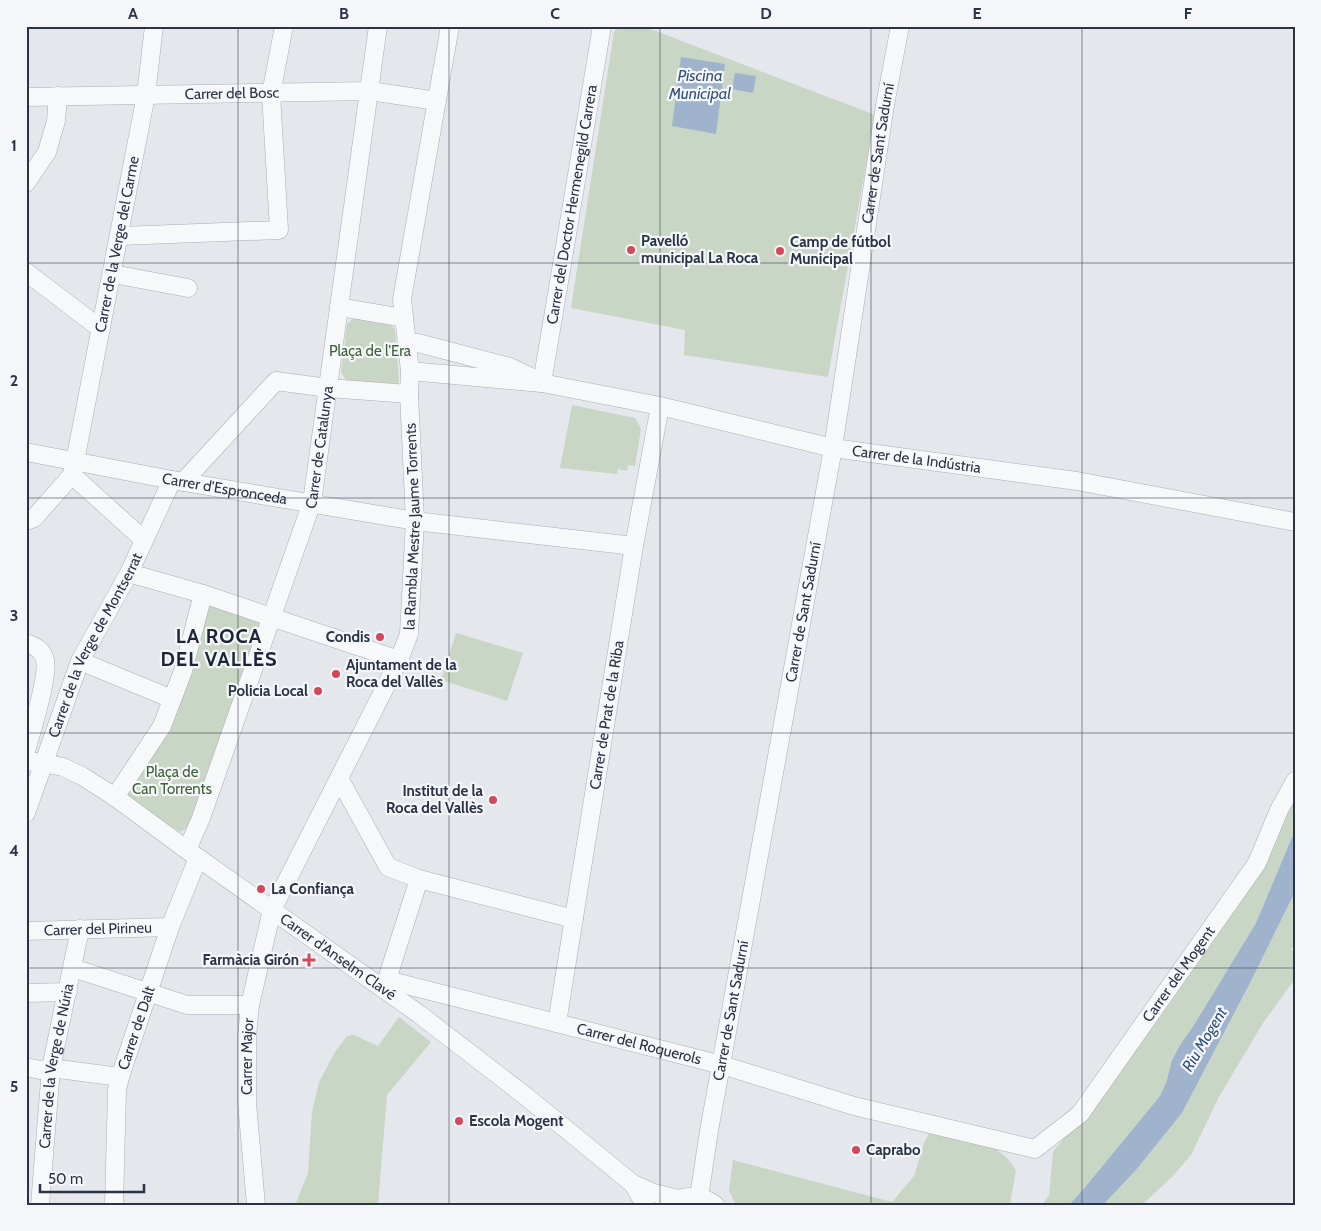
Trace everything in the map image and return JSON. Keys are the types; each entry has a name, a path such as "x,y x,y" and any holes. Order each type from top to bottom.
{"street":[{"name":"Carrer de la Verge del Carme","path":"73,468 120,236 146,95 154,26"},
{"path":"120,236 279,230 271,94 284,26"},
{"name":"Carrer de Catalunya","path":"192,854 201,818 312,502 378,26"},
{"name":"la Rambla Mestre Jaume Torrents","path":"272,910 399,660 409,634 415,521 410,371 402,299 450,26"},
{"name":"Carrer del Doctor Hermenegild Carrera","path":"542,383 602,26"},
{"name":"Carrer de Sant Sadurní","path":"699,1197 833,448 885,105 900,26"},
{"name":"Carrer del Bosc","path":"26,97 370,91 437,101"},
{"path":"26,183 47,152 56,121 58,96"},
{"path":"26,272 101,329"},
{"path":"112,274 188,288"},
{"path":"340,302 404,318"},
{"name":"Carrer de la Indústria","path":"407,344 418,344 510,367 542,383"},
{"name":"Carrer de la Indústria","path":"410,371 542,383 660,406 833,448 1077,481 1295,522"},
{"name":"Carrer de la Verge de Montserrat","path":"26,813 35,762 80,661 129,573 144,540 178,481 276,381 328,388 410,394"},
{"name":"Carrer de Prat de la Riba","path":"557,1023 634,546 660,406"},
{"name":"Carrer d'Espronceda","path":"26,452 73,468 178,481 312,502 415,521 634,546"},
{"path":"26,521 34,518 73,468 144,540"},
{"path":"129,573 203,594 399,660"},
{"path":"115,797 162,726 183,671 203,594"},
{"path":"26,643 38,647 45,660 44,685 26,751"},
{"path":"80,661 172,699"},
{"name":"Carrer d'Anselm Clavé","path":"35,762 62,767 82,776 115,797 272,910 386,985 633,1184"},
{"path":"339,778 388,867 419,879 574,919"},
{"name":"Carrer del Mogent","path":"1035,1149 1080,1114 1246,879 1257,863 1279,810 1295,780"},
{"name":"Carrer de Dalt","path":"114,1205 117,1090 192,854"},
{"path":"386,985 419,879"},
{"name":"Carrer Major","path":"256,1205 247,1103 247,1036 250,1004 272,910"},
{"name":"Carrer del Pirineu","path":"26,931 170,927"},
{"name":"Carrer de la Verge de Núria","path":"40,1205 51,1068 80,929"},
{"path":"73,968 187,1005 250,1004"},
{"name":"Carrer del Roquerols","path":"386,985 557,1023 722,1065 854,1106 1035,1149"},
{"path":"26,993 68,992"},
{"path":"26,1066 40,1070 51,1068 120,1077"},
{"path":"633,1184 673,1202 692,1196 699,1197 715,1205"},
{"path":"633,1184 645,1205"}],"green space":[{"path":"619,26 643,26 875,115 828,377 684,355 685,330 571,308 614,32"},
{"name":"Plaça de l'Era","path":"355,317 389,323 395,330 399,380 395,387 346,380 341,372 347,324"},
{"path":"572,405 635,418 641,429 635,466 628,465 627,471 618,469 617,474 560,468"},
{"name":"Plaça de Can Torrents","path":"207,598 269,620 194,825 180,832 119,791 162,726"},
{"path":"456,633 523,653 507,701 441,680"},
{"path":"1295,796 1295,830 1256,923 1180,1045 1172,1060 1166,1083 1160,1096 1069,1205 1042,1205 1049,1195 1053,1152 1169,1005"},
{"path":"1295,892 1295,943 1291,950 1295,952 1295,979 1263,1023 1219,1097 1191,1155 1172,1177 1142,1205 1103,1205 1136,1170 1182,1113"},
{"path":"399,1017 431,1042 387,1095 378,1205 295,1205 308,1173 312,1112 319,1082 335,1052 347,1036 354,1035 378,1046"},
{"path":"930,1132 993,1146 1008,1159 1016,1170 1010,1205 736,1205 729,1191 733,1160 892,1202 914,1176 924,1143"}],"water":[{"name":"Piscina Municipal","path":"681,57 725,64 716,134 672,126"},
{"path":"735,73 756,76 753,93 732,89"},
{"name":"Riu Mogent","path":"1295,830 1295,892 1182,1113 1136,1170 1103,1205 1069,1205 1160,1096 1166,1083 1172,1060 1180,1045 1256,923"}],"place":[{"name":"Pavelló municipal La Roca","path":"631,250"},
{"name":"Camp de fútbol Municipal","path":"780,251"},
{"name":"Condis","path":"380,637"},
{"name":"Ajuntament de la Roca del Vallès","path":"336,674"},
{"name":"Policia Local","path":"318,691"},
{"name":"Institut de la Roca del Vallès","path":"493,800"},
{"name":"La Confiança","path":"261,889"},
{"name":"Farmàcia Girón","path":"309,960"},
{"name":"Escola Mogent","path":"459,1121"},
{"name":"Caprabo","path":"856,1150"}],"district":[{"name":"LA ROCA DEL VALLÈS","path":"219,648"}]}
